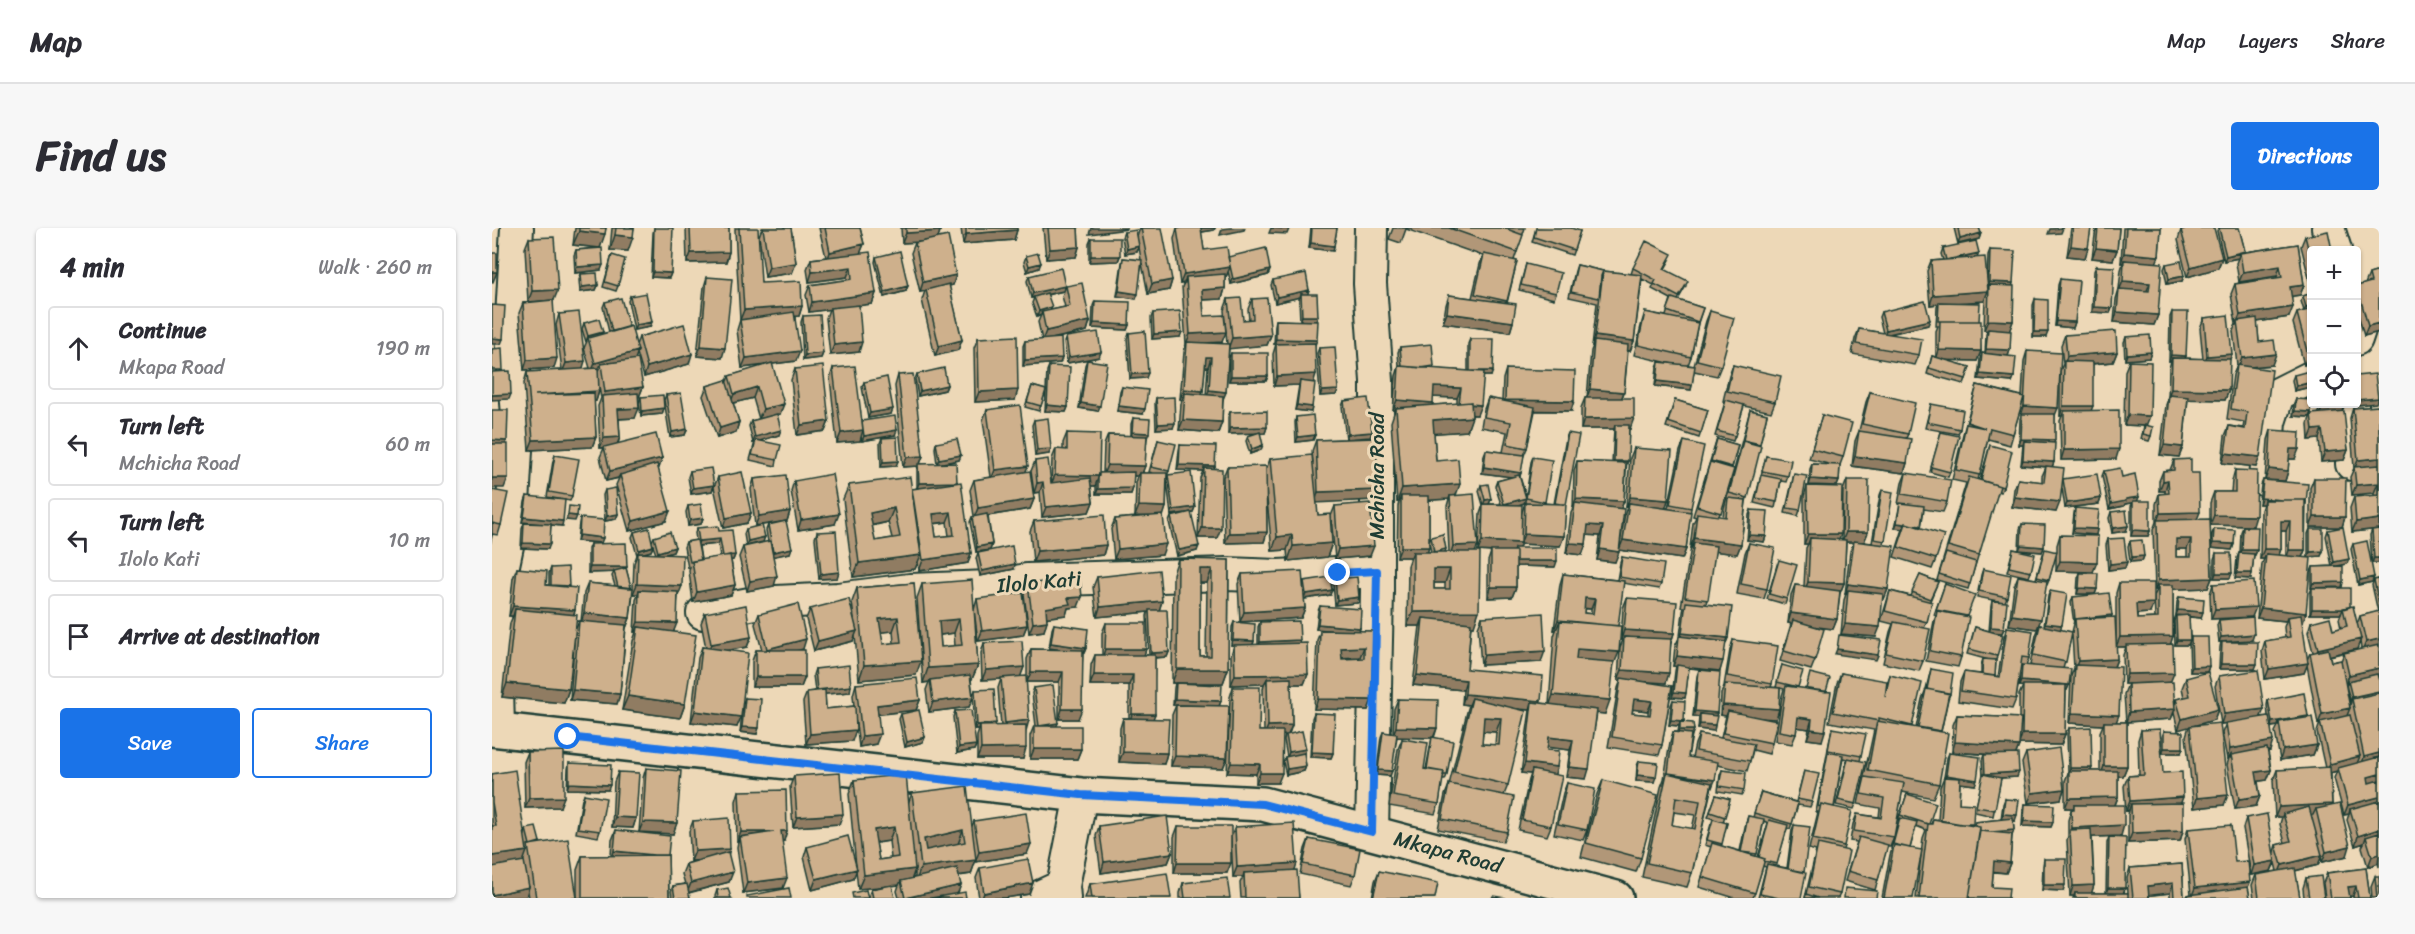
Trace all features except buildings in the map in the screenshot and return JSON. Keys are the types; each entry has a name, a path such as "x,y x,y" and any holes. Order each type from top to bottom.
{"street":[{"path":"495,729 493,602 512,522 518,414 511,336 517,228"},
{"name":"Mchicha Road","path":"1371,228 1370,284 1377,381 1377,571 1372,832"},
{"path":"2328,228 2334,246"},
{"path":"2265,480 2269,422 2278,394 2307,380"},
{"path":"2352,408 2352,464"},
{"name":"Ilolo Kati","path":"703,613 755,603 838,598 910,590 990,587 1027,580 1227,574 1278,576 1377,571"},
{"name":"Mkapa Road","path":"495,729 1081,795 1263,804 1616,898"},
{"path":"1054,894 1081,795"}],"route":[{"path":"568,737 1081,795 1263,804 1372,832 1377,571 1338,573"}]}
